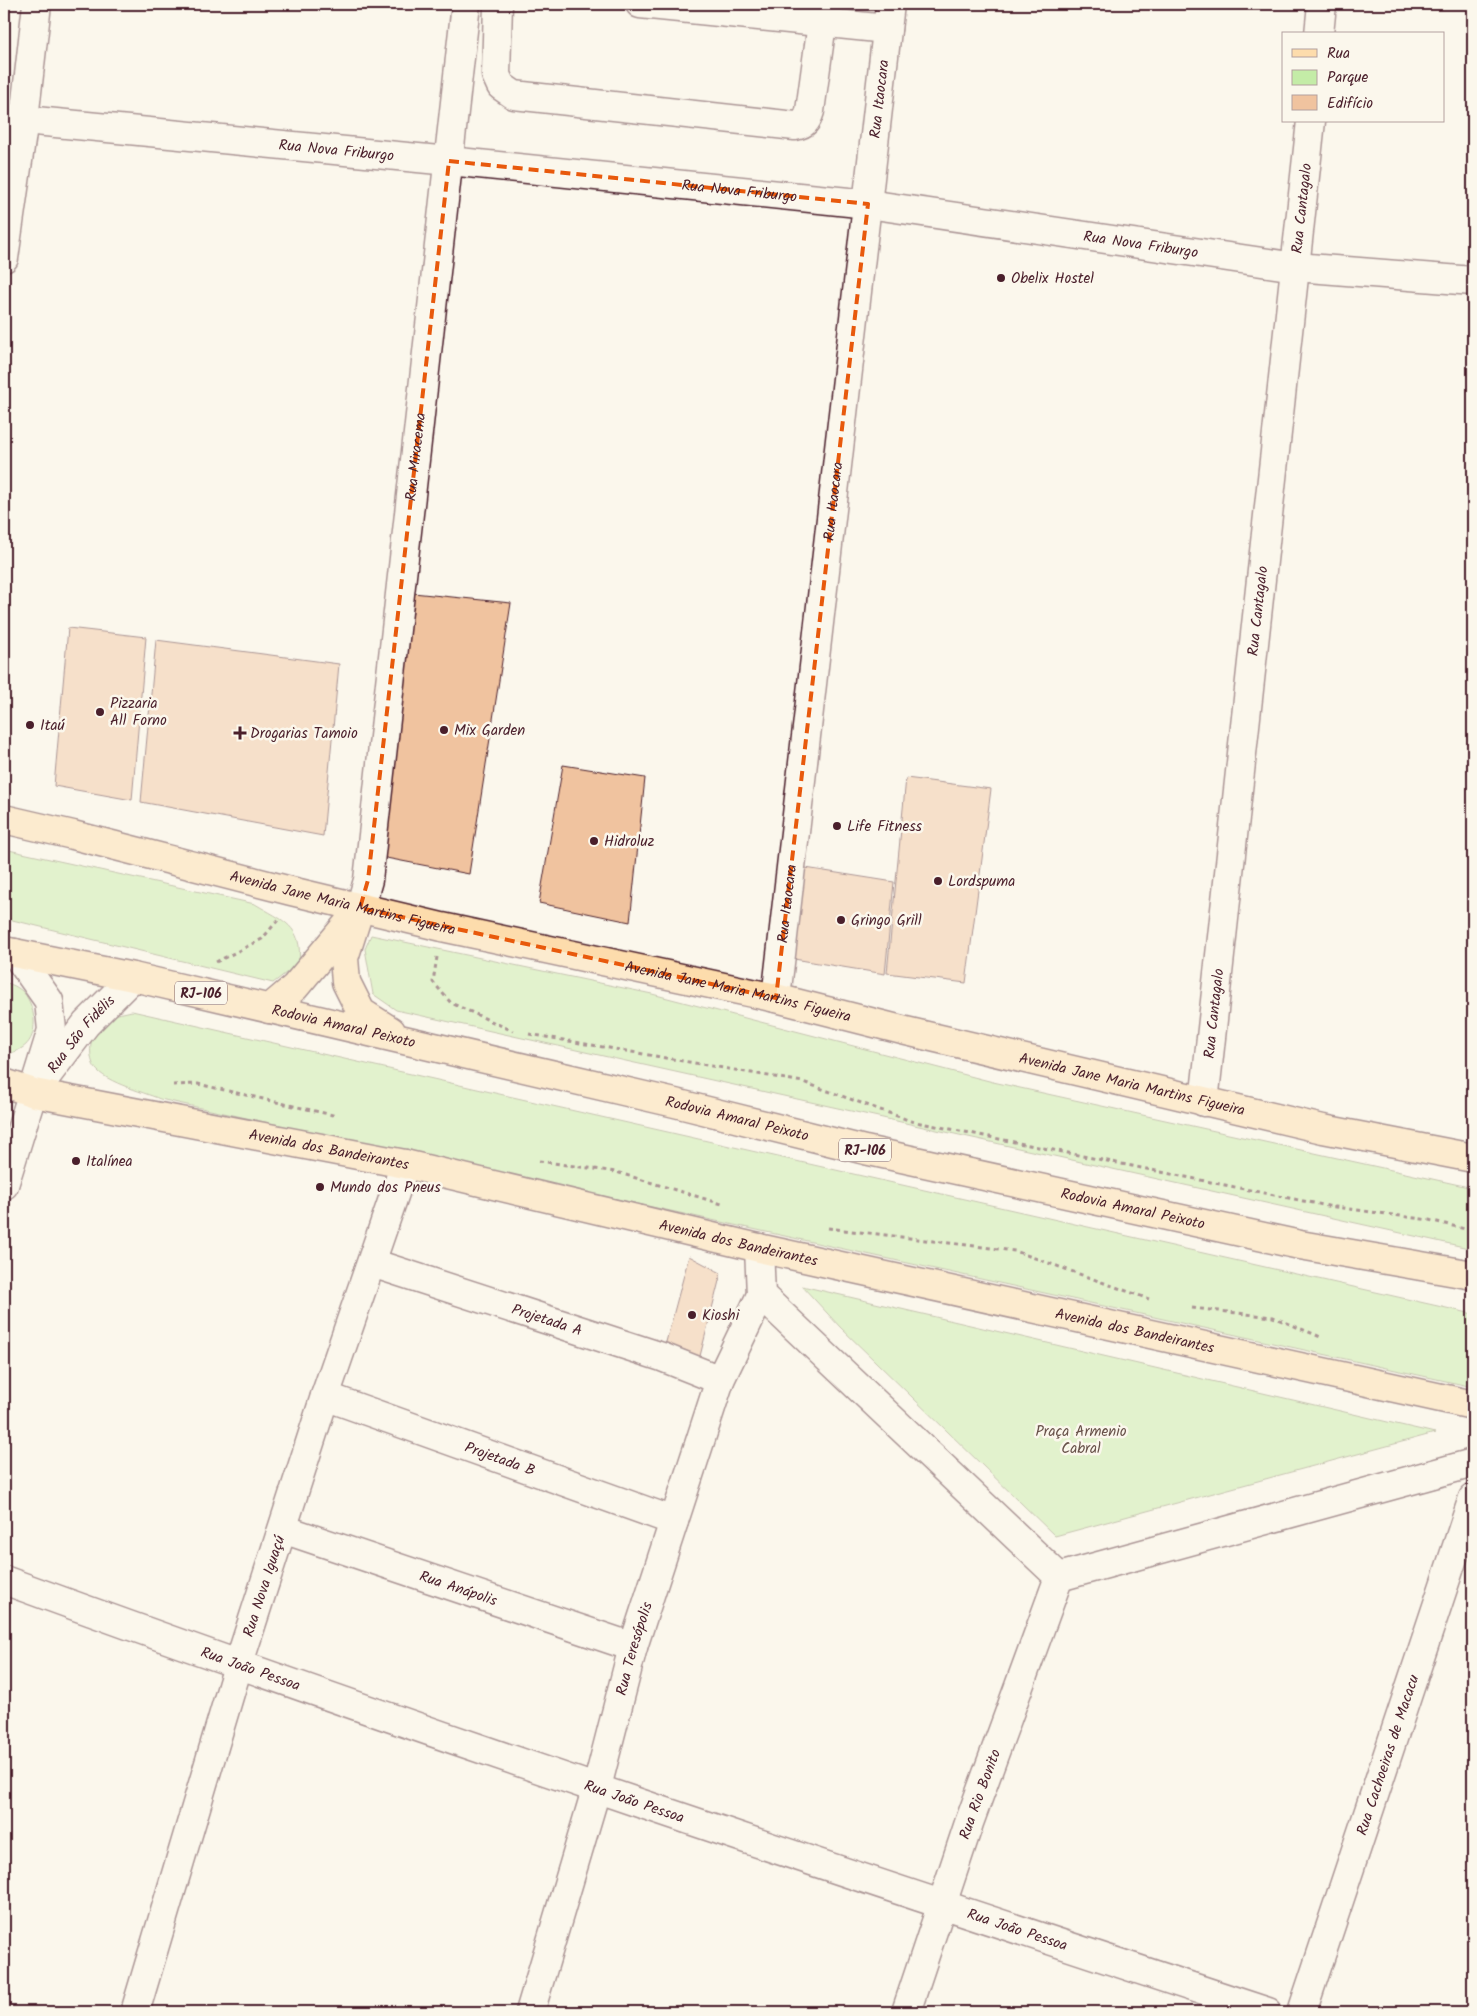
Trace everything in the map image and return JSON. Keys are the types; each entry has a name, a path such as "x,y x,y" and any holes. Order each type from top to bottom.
{"main road":[{"name":"Avenida Jane Maria Martins Figueira","path":"4,820 73,835 442,927 776,998 1323,1129 1473,1158"},
{"path":"269,1009 295,987 360,908"},
{"path":"360,908 344,958 346,982 361,1012 408,1042"},
{"name":"Rodovia Amaral Peixoto","path":"10,952 133,977 675,1103 874,1153 1300,1245 1470,1276"},
{"name":"Avenida dos Bandeirantes","path":"4,1083 34,1093 405,1164 759,1248 1473,1405"}],"street":[{"path":"4,258 14,118 37,4"},
{"name":"Rua Miracema","path":"360,908 368,880 450,161 466,4"},
{"path":"498,4 496,75 501,86 514,96 795,126 803,124 807,120 810,111 822,23"},
{"path":"640,4 822,23 889,16"},
{"path":"1319,32 1322,4"},
{"name":"Rua Itaocara","path":"776,998 889,16"},
{"name":"Rua Nova Friburgo","path":"14,118 868,204 1296,267 1473,281"},
{"name":"Rua Cantagalo","path":"1204,1102 1311,122"},
{"name":"Rua São Fidélis","path":"4,1185 52,1030 49,1001 10,952"},
{"name":"Rua São Fidélis","path":"34,1093 86,1024 133,977"},
{"name":"Rua Nova Iguaçú","path":"135,2012 238,1666 326,1396 405,1164"},
{"path":"759,1248 761,1295 1059,1577 1473,1463"},
{"name":"Projetada A","path":"372,1263 662,1358 720,1380"},
{"name":"Rua Teresópolis","path":"530,2012 597,1788 633,1647 720,1380 761,1295"},
{"name":"Projetada B","path":"326,1396 674,1521"},
{"name":"Rua Cachoeiras de Macacu","path":"1302,2012 1473,1498"},
{"name":"Rua Anápolis","path":"283,1529 633,1647"},
{"name":"Rua Rio Bonito","path":"906,2012 940,1905 1059,1577"},
{"name":"Rua João Pessoa","path":"4,1580 238,1666 940,1905 1268,2012"}],"path":[{"path":"210,961 218,962 262,939 280,918"},
{"path":"442,927 433,982 450,1003 515,1032"},
{"path":"524,1033 803,1082 911,1121 1328,1206 1429,1220 1473,1231"}],"highlighted area":[{"path":"449,161 868,204 776,998 360,908 368,880"}],"green space":[{"path":"4,849 255,904 282,920 294,932 298,940 299,963 273,983 4,918"},
{"path":"371,935 652,994 993,1082 1473,1188 1473,1249 396,1010 373,994 365,949"},
{"path":"4,982 24,993 31,1005 34,1025 31,1038 27,1044 18,1050 4,1055"},
{"path":"132,1011 1473,1314 1473,1387 160,1099 113,1081 104,1076 93,1064 91,1044 94,1025 109,1016"},
{"name":"Praça Armenio Cabral","path":"802,1286 1435,1433 1055,1536 840,1327"}],"building":[{"name":"Mix Garden","path":"413,593 511,603 469,874 381,857"},
{"name":"Pizzaria All Forno","path":"68,628 146,637 132,800 54,786"},
{"name":"Drogarias Tamoio","path":"156,640 339,664 323,836 141,802"},
{"name":"Hidroluz","path":"563,765 645,778 630,922 539,903"},
{"name":"Lordspuma","path":"906,778 991,789 966,983 887,973"},
{"name":"Gringo Grill","path":"799,867 894,882 885,974 788,958"},
{"name":"Kioshi","path":"689,1256 721,1273 699,1360 662,1357"}],"place":[{"name":"Obelix Hostel","path":"1001,278"},
{"name":"Pizzaria All Forno","path":"100,712"},
{"name":"Itaú","path":"30,725"},
{"name":"Mix Garden","path":"444,730"},
{"name":"Drogarias Tamoio","path":"240,733"},
{"name":"Life Fitness","path":"837,826"},
{"name":"Hidroluz","path":"594,841"},
{"name":"Lordspuma","path":"938,881"},
{"name":"Gringo Grill","path":"841,920"},
{"name":"Italínea","path":"76,1161"},
{"name":"Mundo dos Pneus","path":"320,1187"},
{"name":"Kioshi","path":"692,1315"}]}
